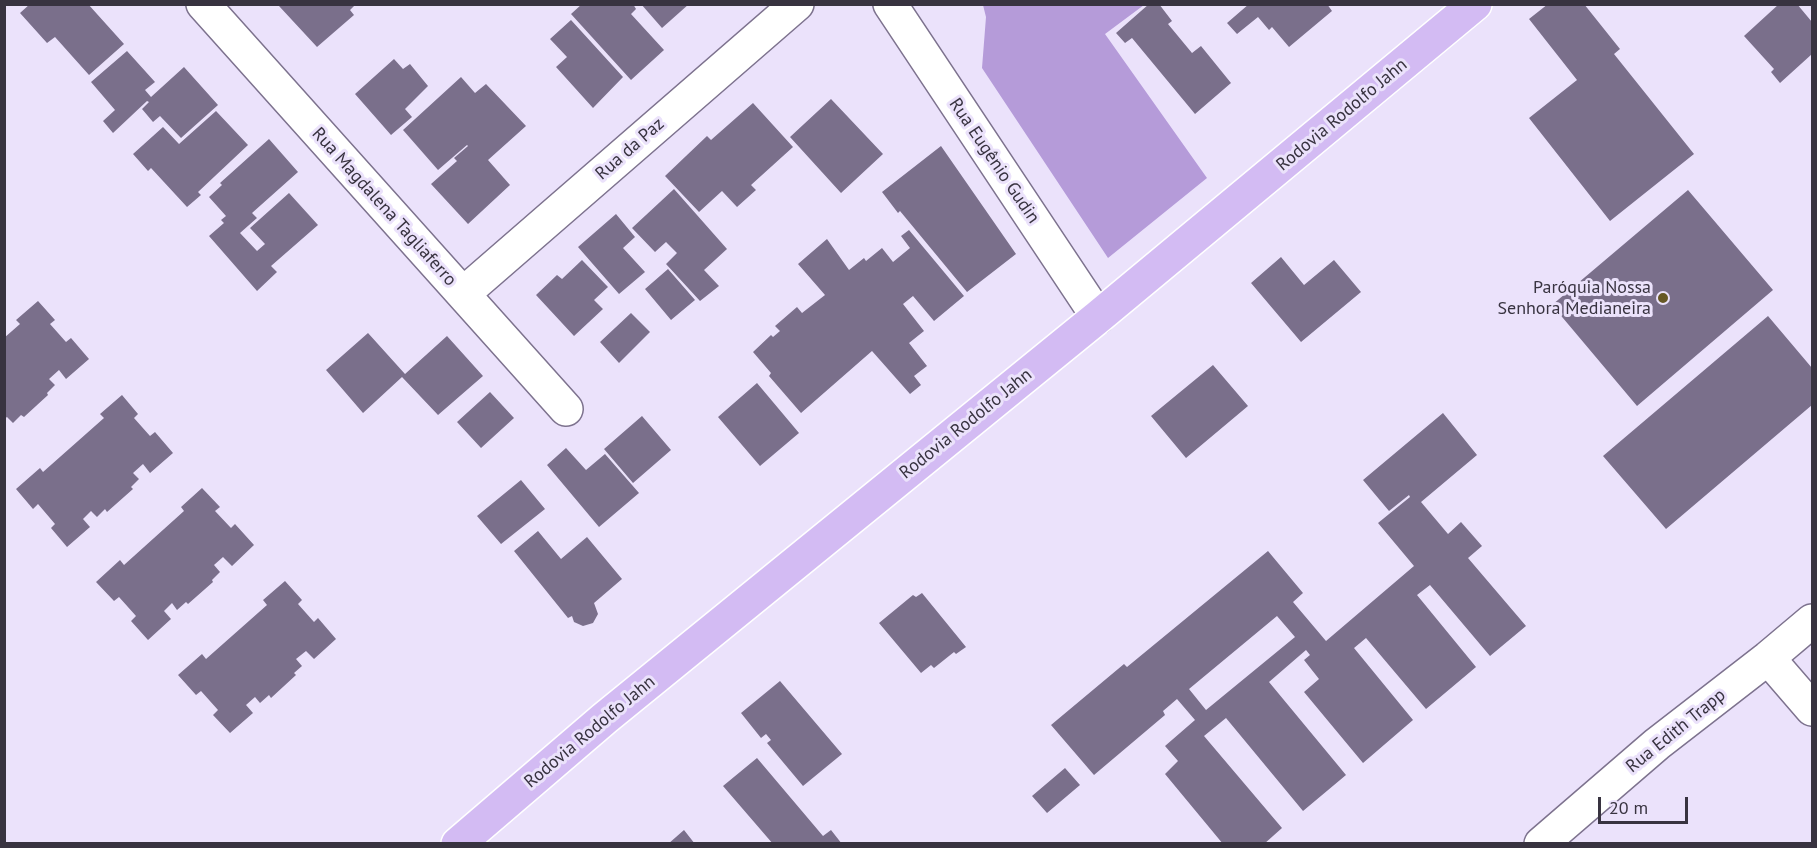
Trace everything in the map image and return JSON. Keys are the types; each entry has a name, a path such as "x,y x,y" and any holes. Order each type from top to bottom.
{"main road":[{"name":"Rodovia Rodolfo Jahn","path":"458,843 605,718 1098,317 1475,4"}],"street":[{"name":"Rua Magdalena Tagliaferro","path":"203,4 566,409"},
{"name":"Rua da Paz","path":"463,294 797,4"},
{"name":"Rua Eugênio Gudin","path":"890,4 1098,317"},
{"name":"Rua Edith Trapp","path":"1541,843 1657,744 1812,621"},
{"path":"1768,658 1812,710"}],"shaded area":[{"path":"983,5 1144,5 1105,34 1207,178 1108,258 982,68 986,17"}],"building":[{"path":"30,4 88,4 124,44 89,75 55,37 47,43 20,13"},
{"path":"281,4 356,4 350,10 354,15 317,47 279,6"},
{"path":"582,4 633,4 636,9 631,14 664,50 631,80 571,14"},
{"path":"641,4 689,4 662,28"},
{"path":"1149,4 1159,4 1172,21 1168,24 1192,53 1201,46 1231,83 1195,114 1132,38 1125,43 1116,33"},
{"path":"1249,4 1327,4 1332,11 1289,47 1272,27 1269,30 1258,17 1237,34 1227,23"},
{"path":"1548,4 1584,4 1620,49 1614,54 1694,154 1610,221 1529,118 1577,80 1529,19"},
{"path":"1779,4 1797,4 1812,22 1812,54 1780,83 1771,72 1774,69 1744,36"},
{"path":"571,20 623,77 593,108 556,67 567,57 550,39"},
{"path":"127,51 155,82 145,90 151,97 184,67 218,105 181,138 160,116 153,122 142,109 149,102 147,101 113,133 103,121 115,110 91,82"},
{"path":"394,59 403,69 410,64 428,86 405,109 412,117 391,135 355,94"},
{"path":"461,77 475,93 486,84 526,126 488,160 510,185 468,224 431,184 457,161 454,158 468,146 438,170 403,130"},
{"path":"831,99 883,154 841,193 790,137"},
{"path":"753,103 793,147 751,185 756,190 737,207 722,191 699,212 665,176 707,136 711,140"},
{"path":"216,111 248,145 198,192 201,195 187,207 151,168 148,171 133,154 163,127 179,144"},
{"path":"269,139 298,172 252,213 257,218 240,233 257,251 265,244 250,228 289,193 318,225 271,266 277,272 257,291 209,236 224,223 221,220 226,216 209,197 222,185 220,183"},
{"path":"941,146 1016,254 967,292 882,192"},
{"path":"674,189 727,249 704,270 719,286 700,301 666,264 677,253 666,242 655,252 632,228"},
{"name":"Paróquia Nossa Senhora Medianeira","path":"1688,190 1773,290 1637,406 1552,305"},
{"path":"616,214 635,237 623,248 645,272 619,294 578,247"},
{"path":"909,230 964,296 934,321 913,296 903,304 924,331 909,343 927,366 914,376 921,385 910,394 872,351 801,413 769,376 771,373 753,352 771,335 773,337 780,331 775,326 797,307 802,313 825,295 798,264 827,239 849,270 864,258 866,261 882,248 893,262 910,248 901,236"},
{"path":"1281,257 1304,285 1334,260 1361,292 1301,342 1251,283"},
{"path":"582,260 608,287 594,300 603,309 574,336 536,295 557,275 562,279"},
{"path":"668,269 695,300 671,320 645,289"},
{"path":"38,301 55,320 50,324 66,342 71,338 89,359 66,379 59,370 49,379 55,385 47,393 48,395 24,417 21,415 13,423 7,417 4,419 4,338 20,324 16,320"},
{"path":"631,313 650,332 619,363 600,342"},
{"path":"1768,316 1812,368 1812,405 1666,529 1603,456"},
{"path":"368,333 405,374 447,336 483,376 438,415 402,377 363,413 326,370"},
{"path":"1213,365 1248,406 1186,458 1151,416"},
{"path":"757,383 799,433 760,466 718,417"},
{"path":"490,392 514,418 481,448 457,422"},
{"path":"122,395 138,414 134,418 150,436 155,432 173,453 150,473 143,464 133,473 139,479 131,487 133,489 107,512 105,509 97,517 91,511 83,519 90,527 67,547 51,528 55,524 38,504 33,509 16,489 40,468 43,472 104,418 100,414"},
{"path":"1443,413 1477,455 1421,502 1448,534 1461,522 1482,546 1468,558 1526,626 1490,656 1430,585 1417,595 1476,667 1426,709 1366,638 1354,648 1413,720 1363,763 1304,692 1319,679 1304,660 1310,655 1306,650 1269,682 1346,775 1303,811 1226,718 1204,736 1282,828 1264,844 1223,844 1165,774 1178,761 1165,746 1195,720 1177,699 1163,711 1165,715 1094,775 1051,725 1124,664 1127,667 1268,551 1303,593 1293,602 1326,641 1414,566 1378,523 1410,497 1409,495 1389,511 1363,480","holes":["1277,616 1295,637 1206,710 1189,689"]},
{"path":"642,416 671,450 633,483 604,449"},
{"path":"566,448 586,470 605,454 639,493 599,527 547,465"},
{"path":"521,480 545,509 501,544 477,516"},
{"path":"202,488 220,507 215,511 231,528 235,524 254,545 232,566 223,557 214,565 220,572 212,580 213,582 188,604 186,602 177,610 172,603 164,611 171,619 148,640 131,621 136,616 119,597 114,601 96,582 120,560 124,565 184,511 181,507"},
{"path":"538,531 561,559 587,537 622,579 594,603 598,614 593,623 583,626 574,622 572,616 568,618 514,551"},
{"path":"285,581 302,600 298,604 314,622 318,618 336,639 314,659 306,651 296,659 302,666 294,673 296,675 271,698 269,695 260,703 255,697 246,705 253,713 230,733 213,715 218,710 201,691 196,695 178,675 202,654 206,659 267,605 263,600"},
{"path":"922,593 966,647 956,654 954,652 934,668 931,665 921,673 879,623 913,595 916,597"},
{"path":"780,681 842,754 803,786 767,743 771,740 766,734 761,738 741,713"},
{"path":"757,758 823,836 831,830 842,844 773,844 723,786"},
{"path":"1065,768 1080,785 1047,813 1032,796"},
{"path":"684,830 695,844 668,844"}],"place":[{"name":"Paróquia Nossa Senhora Medianeira","path":"1663,298"}]}
